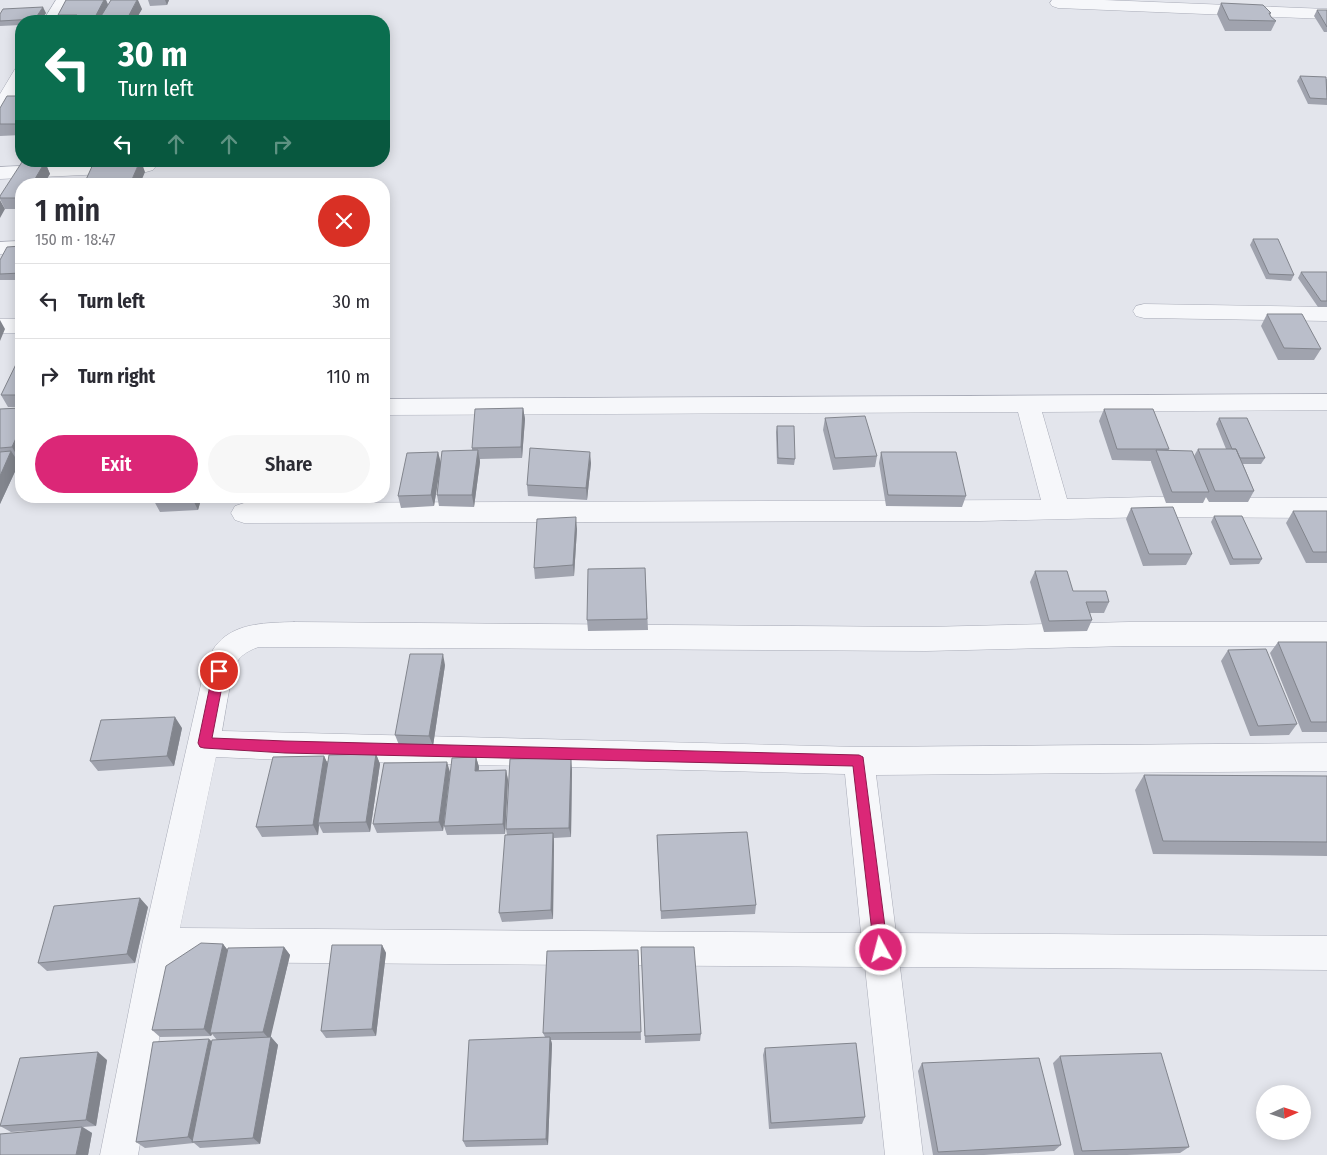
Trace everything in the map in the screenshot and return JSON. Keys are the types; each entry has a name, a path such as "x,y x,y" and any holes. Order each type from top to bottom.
{"street":[{"path":"55,15 64,0"},
{"path":"1058,3 1327,14"},
{"path":"9,104 15,89"},
{"path":"0,172 122,167"},
{"path":"0,248 15,247"},
{"path":"1144,311 1327,314"},
{"path":"0,326 15,326"},
{"path":"390,407 1327,402"},
{"path":"1028,403 1057,510"},
{"path":"244,513 1057,510 1150,507 1327,508"},
{"path":"119,1155 159,945 219,671 227,652 243,640 259,636 294,634 926,639 1129,634 1327,634"},
{"path":"204,743 285,747 859,760 1327,757"},
{"path":"859,760 904,1155"},
{"path":"159,945 1327,953"}],"building":[{"path":"66,0 104,0 96,15 58,15"},
{"path":"111,0 137,0 129,15 102,15"},
{"path":"1221,3 1263,5 1276,21 1229,20"},
{"path":"43,7 38,15 15,15 15,20 0,21 0,14 3,9"},
{"path":"1317,10 1327,10 1327,27"},
{"path":"1300,76 1326,77 1327,99 1310,98"},
{"path":"7,96 15,96 15,124 0,124 0,108"},
{"path":"19,167 42,167 36,178 15,178 15,198 0,198"},
{"path":"92,167 137,167 133,178 87,178"},
{"path":"1253,239 1278,239 1294,275 1269,274"},
{"path":"15,246 15,273 0,274 0,260 7,247"},
{"path":"1301,272 1327,272 1327,301 1321,301"},
{"path":"1267,314 1302,314 1321,349 1284,348"},
{"path":"15,366 15,395 1,395"},
{"path":"15,408 15,440 12,447 0,448 0,409"},
{"path":"523,408 521,447 472,448 475,409"},
{"path":"1104,409 1153,409 1169,449 1117,449"},
{"path":"865,416 877,456 835,458 825,418"},
{"path":"1219,418 1247,418 1265,458 1240,458 1236,449 1232,449"},
{"path":"777,426 794,426 795,459 778,458"},
{"path":"530,448 590,452 586,488 527,485"},
{"path":"1198,449 1236,449 1254,491 1215,491"},
{"path":"478,450 472,495 437,495 442,451"},
{"path":"1156,450 1192,451 1209,492 1172,492"},
{"path":"11,451 0,476 0,452"},
{"path":"438,452 431,495 398,496 407,453"},
{"path":"881,452 956,452 966,496 888,495"},
{"path":"1173,507 1192,554 1149,554 1131,508"},
{"path":"1293,511 1327,511 1327,552 1313,552"},
{"path":"1214,516 1242,516 1262,559 1233,559"},
{"path":"576,517 573,565 534,568 537,519"},
{"path":"645,568 647,619 587,620 588,569"},
{"path":"1035,571 1067,571 1073,591 1106,591 1109,602 1086,602 1092,620 1049,621"},
{"path":"1278,642 1327,642 1327,722 1311,722"},
{"path":"1266,649 1297,724 1258,726 1228,650"},
{"path":"410,654 443,654 429,736 395,735"},
{"path":"175,717 167,756 90,761 101,720"},
{"path":"376,754 366,822 318,823 329,755"},
{"path":"324,756 313,825 256,827 273,757"},
{"path":"476,757 475,771 506,770 503,824 444,826 452,758"},
{"path":"571,758 569,828 506,829 510,759"},
{"path":"447,762 439,822 373,824 384,763"},
{"path":"1144,775 1327,776 1327,842 1163,841"},
{"path":"747,832 756,905 661,911 657,835"},
{"path":"553,833 551,910 499,913 505,835"},
{"path":"140,898 127,954 38,963 54,906"},
{"path":"201,943 223,944 204,1029 152,1030 166,966"},
{"path":"332,945 382,945 372,1029 321,1031"},
{"path":"284,947 263,1032 210,1033 228,948"},
{"path":"641,947 694,947 701,1034 645,1036"},
{"path":"638,950 641,1032 543,1033 547,951"},
{"path":"271,1037 253,1138 192,1142 212,1040"},
{"path":"550,1037 546,1139 463,1141 469,1040"},
{"path":"209,1039 188,1137 136,1142 153,1042"},
{"path":"856,1043 865,1117 771,1123 765,1048"},
{"path":"98,1052 86,1120 0,1126 20,1058"},
{"path":"1161,1053 1189,1147 1082,1151 1060,1056"},
{"path":"1039,1058 1061,1145 938,1152 922,1063"},
{"path":"82,1127 76,1155 0,1155 0,1134"}],"route":[{"path":"219,671 204,743 285,747 859,760 881,950"}]}
